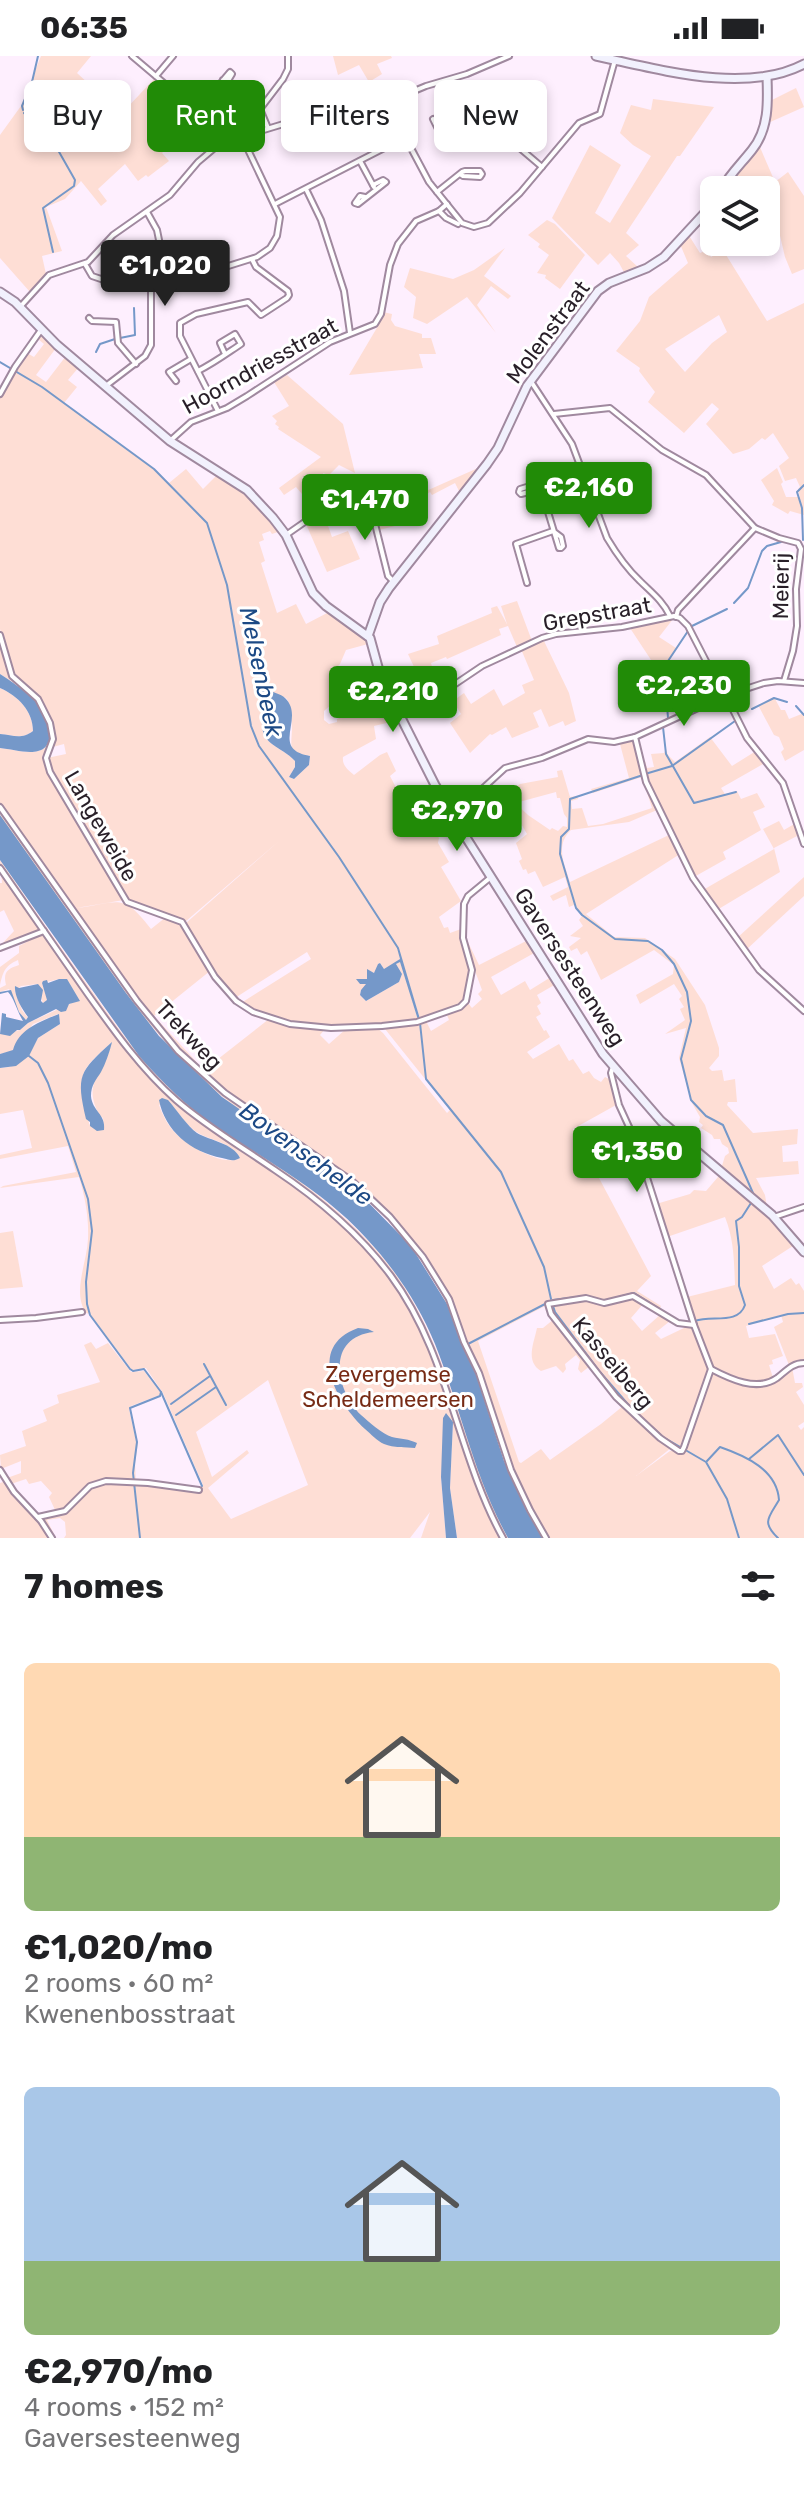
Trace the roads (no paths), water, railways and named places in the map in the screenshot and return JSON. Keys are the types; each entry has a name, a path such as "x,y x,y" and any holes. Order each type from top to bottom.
{"street":[{"path":"132,56 161,80"},
{"path":"156,76 173,56"},
{"path":"265,102 287,73 288,56"},
{"path":"418,89 478,70 509,56"},
{"path":"596,56 688,75 767,77 804,64"},
{"path":"413,152 437,192 465,225 474,227 488,223 520,193 579,123 600,114 615,60"},
{"path":"729,176 752,151 762,133 766,120 767,77"},
{"path":"433,119 441,135 455,127 461,118 478,113 487,126 542,167"},
{"path":"265,121 268,128"},
{"path":"265,129 281,124"},
{"path":"20,307 53,273 85,264 113,235 170,195 210,152"},
{"path":"85,264 92,276 101,279 151,267 199,273 264,253 276,240 280,217 249,152"},
{"path":"275,204 377,152"},
{"path":"360,161 374,187 365,197"},
{"path":"437,192 460,174"},
{"path":"306,189 321,220 344,291 350,333"},
{"name":"Hoorndriesstraat","path":"170,441 191,422 218,411 283,374 330,342 377,322 398,244 416,221 447,204"},
{"path":"105,387 136,364 151,345 151,267 160,241 146,211"},
{"path":"439,211 458,224"},
{"name":"Molenstraat","path":"368,636 380,602 393,581 487,464 498,448 530,381 598,291 664,257 700,218"},
{"path":"218,411 180,336 182,320 248,302 261,315 289,297 288,291 256,267 252,259"},
{"path":"0,292 170,441 247,490 259,501 286,535 313,593 368,636"},
{"path":"89,318 92,321 116,322 118,343 136,364"},
{"path":"0,394 41,330"},
{"path":"197,372 221,360 241,344 235,334 220,343 225,354"},
{"path":"176,381 169,372 191,359"},
{"path":"530,381 572,444 614,550 674,617 755,528"},
{"name":"Meierij","path":"554,414 610,408 669,455 706,475 755,528 779,538 797,541 801,547 796,589 796,636 784,681"},
{"path":"527,583 516,544 553,531 541,486 583,470"},
{"path":"286,535 329,505 355,479 374,520 388,576 393,581"},
{"name":"Grepstraat","path":"399,712 433,699 482,666 542,638 674,617 688,626 747,738 783,783 804,844"},
{"name":"Langeweide","path":"0,635 10,673 38,699 50,723 53,739 46,755 50,772 127,902 184,923 215,977 236,1001 253,1012 286,1023 317,1027 371,1027 418,1021 455,1010 466,1001 472,970 463,938 464,904 468,896 491,877"},
{"name":"Gaversesteenweg","path":"368,636 384,685 450,812 613,1067 669,1130 774,1217 804,1252"},
{"path":"450,812 505,768 542,758 588,739 614,742 635,737 725,696 764,683 804,683"},
{"path":"344,690 384,685"},
{"path":"635,737 646,782 693,878 759,970 804,1011"},
{"name":"Trekweg","path":"0,807 132,995 178,1051 225,1093 352,1181 390,1217 423,1257 449,1299 479,1373 511,1470 546,1538"},
{"path":"0,868 125,1045 165,1090 205,1124 330,1210 358,1235 392,1277 431,1346 475,1479 503,1538"},
{"path":"0,948 44,931"},
{"path":"613,1067 611,1073 619,1105 635,1140 711,1369 756,1385 770,1382 794,1364 804,1363"},
{"path":"774,1217 804,1207"},
{"name":"Kasseiberg","path":"694,1325 678,1323 633,1296 604,1303 586,1298 548,1304 551,1314 616,1397 673,1448 682,1451 684,1448 711,1369"},
{"path":"0,1320 82,1312"},
{"path":"0,1470 52,1538"},
{"path":"38,1517 65,1511 94,1484 111,1480 199,1490"}],"water":[{"path":"0,674 34,700 47,717 50,737 43,749 29,752 0,748 0,734 21,736 33,731 23,705 0,688"},
{"path":"262,691 283,697 290,706 292,747 310,756 309,765 294,779 289,777 295,761 264,735 262,719 275,706 274,701 261,696"},
{"path":"0,815 159,1036 222,1097 354,1188 411,1246 447,1304 475,1371 504,1461 543,1538 508,1538 486,1491 435,1344 414,1301 387,1262 332,1206 204,1118 139,1056 0,860"},
{"path":"397,948 418,1020 400,962 396,964 402,974 399,982 366,1001 360,995 366,984 360,984 356,979 367,979 367,969 374,973 380,963 384,969 400,959"},
{"path":"67,979 80,1001 69,1004 66,1011 56,1009 28,1023 10,1036 0,1034 2,1013 23,1021 8,992 0,992 11,990 19,1012 26,1020 28,1017 17,998 15,986 38,984 43,990 43,1003 47,1000 43,981 47,980 48,983"},
{"path":"59,1014 60,1024 38,1038 29,1056 16,1066 0,1068 0,1054 13,1050 20,1037 31,1027"},
{"path":"112,1042 91,1092 104,1125 104,1130 97,1131 86,1119 81,1083 93,1060"},
{"path":"159,1100 168,1100 197,1133 227,1146 240,1158 231,1160 211,1155 190,1145 167,1121"},
{"path":"358,1328 374,1332 348,1343 342,1354 341,1379 345,1392 361,1415 372,1424 392,1437 417,1443 415,1448 392,1446 379,1441 354,1418 337,1391 331,1376 333,1348 342,1337"},
{"path":"446,1413 453,1422 450,1488 457,1538 446,1538 441,1477 443,1418"}],"waterway":[{"path":"23,110 38,56"},
{"path":"53,252 43,208 74,186 75,180 59,152"},
{"path":"120,338 135,335 134,308"},
{"path":"96,352 100,344 115,339"},
{"name":"Melsenbeek","path":"0,362 42,387 154,469 207,523 227,585 251,726 259,746 339,857 398,948"},
{"path":"803,540 802,508 797,492 804,485"},
{"path":"734,603 748,588 762,551 781,542"},
{"path":"692,626 727,609"},
{"path":"668,718 664,667 688,631"},
{"path":"752,709 774,698 787,702"},
{"path":"796,706 804,715"},
{"path":"645,774 672,766 735,721"},
{"path":"663,727 666,754 694,803 736,792"},
{"path":"643,775 570,799 569,829 561,837 560,854 576,908 582,915 615,939 648,941 662,950 674,964 687,992 691,1021 681,1059 691,1100 706,1116 723,1125 753,1193"},
{"name":"Melsenbeek","path":"420,1023 426,1079 501,1172 544,1267 551,1299"},
{"path":"29,1056 38,1063 48,1083 88,1199 92,1231 86,1282 90,1315 130,1369 144,1369 161,1392 160,1396 130,1408 137,1442 133,1473 140,1538"},
{"path":"695,1321 731,1317 742,1311 745,1305 739,1286 736,1221 751,1203"},
{"path":"553,1300 585,1296 603,1301 634,1293 661,1310"},
{"path":"468,1344 545,1304"},
{"path":"553,1306 600,1372 632,1409 663,1437 706,1462 727,1499 739,1538"},
{"path":"749,1324 804,1313"},
{"path":"204,1364 226,1405"},
{"path":"171,1404 210,1376"},
{"path":"176,1415 216,1387"},
{"path":"161,1392 202,1486"},
{"path":"749,1459 778,1435 804,1475"},
{"path":"707,1461 720,1447 750,1460 766,1472 777,1489 779,1500 768,1523 778,1538"}],"water label":[{"name":"Bovenschelde","path":"306,1154"}],"park label":[{"name":"Zevergemse Scheldemeersen","path":"388,1386"}]}
